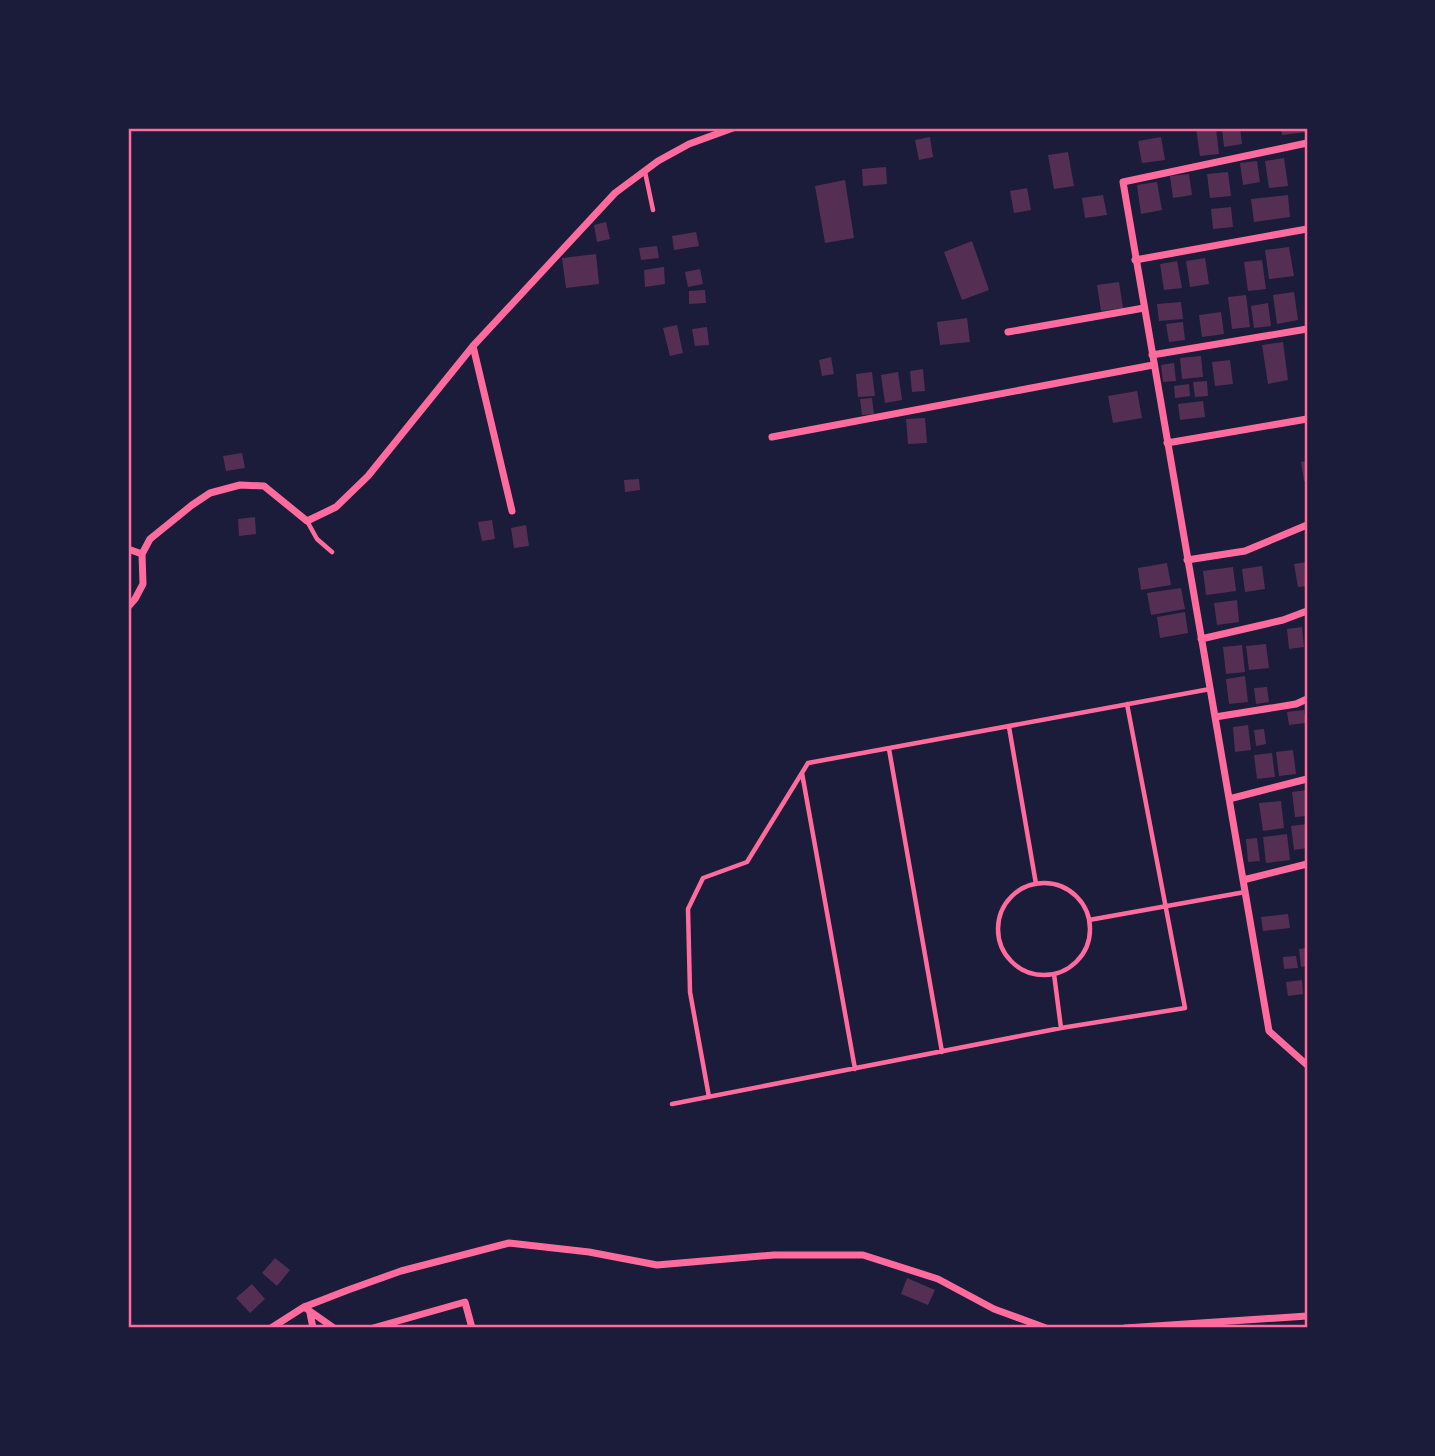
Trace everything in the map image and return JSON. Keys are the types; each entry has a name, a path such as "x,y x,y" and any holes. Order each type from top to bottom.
{"street":[{"path":"128,607 142,584 142,554 150,540 200,498 210,493 240,485 264,486 307,521 336,507 368,477 473,346 615,193 689,144 733,128"},
{"path":"1307,142 1123,182 1269,1031 1307,1065"},
{"path":"1135,261 1307,229"},
{"path":"1008,332 1144,308"},
{"path":"1152,355 1307,329"},
{"path":"473,346 512,511"},
{"path":"772,437 1153,365"},
{"path":"1167,443 1307,419"},
{"path":"1187,560 1245,551 1307,525"},
{"path":"128,549 142,554"},
{"path":"1201,639 1283,620 1307,611"},
{"path":"1214,717 1296,704 1307,699"},
{"path":"1229,799 1307,779"},
{"path":"1243,880 1307,864"},
{"path":"271,1328 401,1271 509,1243 589,1252 657,1265 774,1255 863,1255 938,1279 994,1309 1046,1328"},
{"path":"373,1328 465,1302 472,1328"},
{"path":"307,1310 313,1328"},
{"path":"307,1310 334,1328"},
{"path":"1125,1328 1307,1316"}],"lane":[{"path":"645,171 653,210"},
{"path":"307,521 317,539 331,552"},
{"path":"709,1097 690,992 688,909 703,878 747,862 808,763 1210,689"},
{"path":"672,1104 1061,1028 1185,1008 1126,704"},
{"path":"1009,727 1036,884"},
{"path":"889,749 942,1052"},
{"path":"802,773 855,1069"},
{"path":"1045,882 1062,886 1077,896 1087,911 1089,920 1091,928 1088,946 1079,961 1063,972 1044,976 1025,972 1009,960 1000,943 998,923 1003,907 1014,894 1029,885 1045,882"},
{"path":"1089,920 1245,892"},
{"path":"1054,974 1061,1028"}],"building":[{"path":"1196,128 1216,128 1219,154 1200,156"},
{"path":"1222,128 1240,128 1242,144 1224,147"},
{"path":"1281,128 1307,128 1307,132 1282,135"},
{"path":"930,137 933,157 919,160 915,140"},
{"path":"1161,137 1165,160 1142,163 1138,141"},
{"path":"1068,152 1074,186 1054,189 1048,155"},
{"path":"1284,158 1288,186 1269,188 1265,161"},
{"path":"1257,161 1260,182 1243,185 1240,163"},
{"path":"886,167 887,184 863,186 862,169"},
{"path":"1228,172 1231,196 1210,198 1207,174"},
{"path":"1189,174 1192,195 1173,198 1170,176"},
{"path":"845,180 854,238 825,243 815,186"},
{"path":"1157,182 1162,210 1141,214 1137,185"},
{"path":"1027,188 1031,210 1014,213 1010,191"},
{"path":"1103,195 1107,215 1085,218 1082,198"},
{"path":"1288,195 1290,217 1254,222 1251,199"},
{"path":"1231,207 1233,227 1213,229 1211,209"},
{"path":"606,222 610,239 597,242 594,225"},
{"path":"696,232 699,246 674,250 672,236"},
{"path":"972,241 989,290 962,300 944,252"},
{"path":"657,246 659,258 641,260 639,248"},
{"path":"1289,247 1294,276 1269,279 1265,250"},
{"path":"596,254 599,284 566,288 562,258"},
{"path":"1205,258 1209,284 1190,287 1186,261"},
{"path":"1262,260 1266,289 1248,291 1244,262"},
{"path":"1177,261 1182,288 1164,290 1160,264"},
{"path":"664,267 665,284 645,287 644,270"},
{"path":"700,269 703,284 688,287 685,272"},
{"path":"1119,282 1123,308 1101,311 1097,285"},
{"path":"705,290 706,303 689,304 689,291"},
{"path":"1294,292 1298,320 1277,324 1273,295"},
{"path":"1246,295 1250,327 1232,329 1228,297"},
{"path":"1181,302 1183,319 1159,321 1157,304"},
{"path":"1268,303 1271,326 1254,328 1251,306"},
{"path":"1221,312 1224,334 1202,337 1199,315"},
{"path":"967,318 970,342 940,345 937,322"},
{"path":"1183,322 1185,340 1169,342 1166,324"},
{"path":"677,325 683,353 670,356 663,328"},
{"path":"707,327 709,345 695,346 692,329"},
{"path":"1283,342 1288,380 1268,384 1262,345"},
{"path":"1201,356 1203,377 1182,379 1180,358"},
{"path":"831,357 834,374 822,376 819,360"},
{"path":"1230,360 1233,384 1215,386 1212,362"},
{"path":"1174,363 1176,381 1163,382 1161,365"},
{"path":"923,369 925,391 912,392 910,371"},
{"path":"872,372 875,396 858,397 856,374"},
{"path":"898,372 902,400 885,403 881,375"},
{"path":"1207,381 1208,396 1195,397 1193,382"},
{"path":"1189,384 1190,396 1175,398 1174,386"},
{"path":"1137,391 1142,418 1113,423 1108,396"},
{"path":"872,398 874,414 862,415 860,399"},
{"path":"1203,401 1205,417 1180,420 1178,404"},
{"path":"925,418 927,443 908,444 906,419"},
{"path":"242,453 245,468 226,471 223,456"},
{"path":"1307,461 1307,480 1304,481 1301,462"},
{"path":"639,479 640,490 625,492 624,480"},
{"path":"255,517 256,534 239,536 238,519"},
{"path":"492,520 495,539 482,541 478,522"},
{"path":"526,525 529,546 514,548 511,528"},
{"path":"1307,562 1307,586 1298,587 1294,564"},
{"path":"1167,563 1171,585 1141,590 1138,568"},
{"path":"1262,566 1265,589 1245,592 1242,569"},
{"path":"1233,567 1236,591 1206,595 1203,571"},
{"path":"1181,588 1185,609 1151,615 1147,593"},
{"path":"1237,600 1239,622 1217,625 1214,603"},
{"path":"1185,612 1188,633 1160,638 1157,617"},
{"path":"1302,627 1304,647 1289,649 1287,629"},
{"path":"1266,644 1269,668 1249,670 1246,646"},
{"path":"1242,645 1245,672 1226,674 1223,647"},
{"path":"1245,676 1248,702 1229,704 1226,679"},
{"path":"1267,687 1269,702 1256,704 1254,688"},
{"path":"1304,710 1306,723 1289,725 1287,712"},
{"path":"1248,725 1251,750 1235,752 1233,727"},
{"path":"1264,729 1266,744 1256,746 1254,730"},
{"path":"1293,750 1296,774 1279,776 1276,752"},
{"path":"1272,753 1275,777 1257,779 1254,755"},
{"path":"1307,790 1307,816 1295,817 1292,792"},
{"path":"1281,801 1284,828 1263,831 1259,803"},
{"path":"1307,824 1307,848 1294,850 1291,826"},
{"path":"1287,834 1290,860 1266,863 1263,837"},
{"path":"1257,838 1260,861 1248,862 1246,839"},
{"path":"1288,914 1290,928 1263,931 1261,917"},
{"path":"1307,948 1307,966 1301,967 1299,949"},
{"path":"1296,956 1298,968 1284,969 1283,957"},
{"path":"1302,980 1303,994 1288,996 1286,982"},
{"path":"275,1258 290,1270 277,1286 262,1273"},
{"path":"907,1278 935,1290 928,1305 901,1294"},
{"path":"252,1284 265,1299 250,1313 236,1298"}]}
